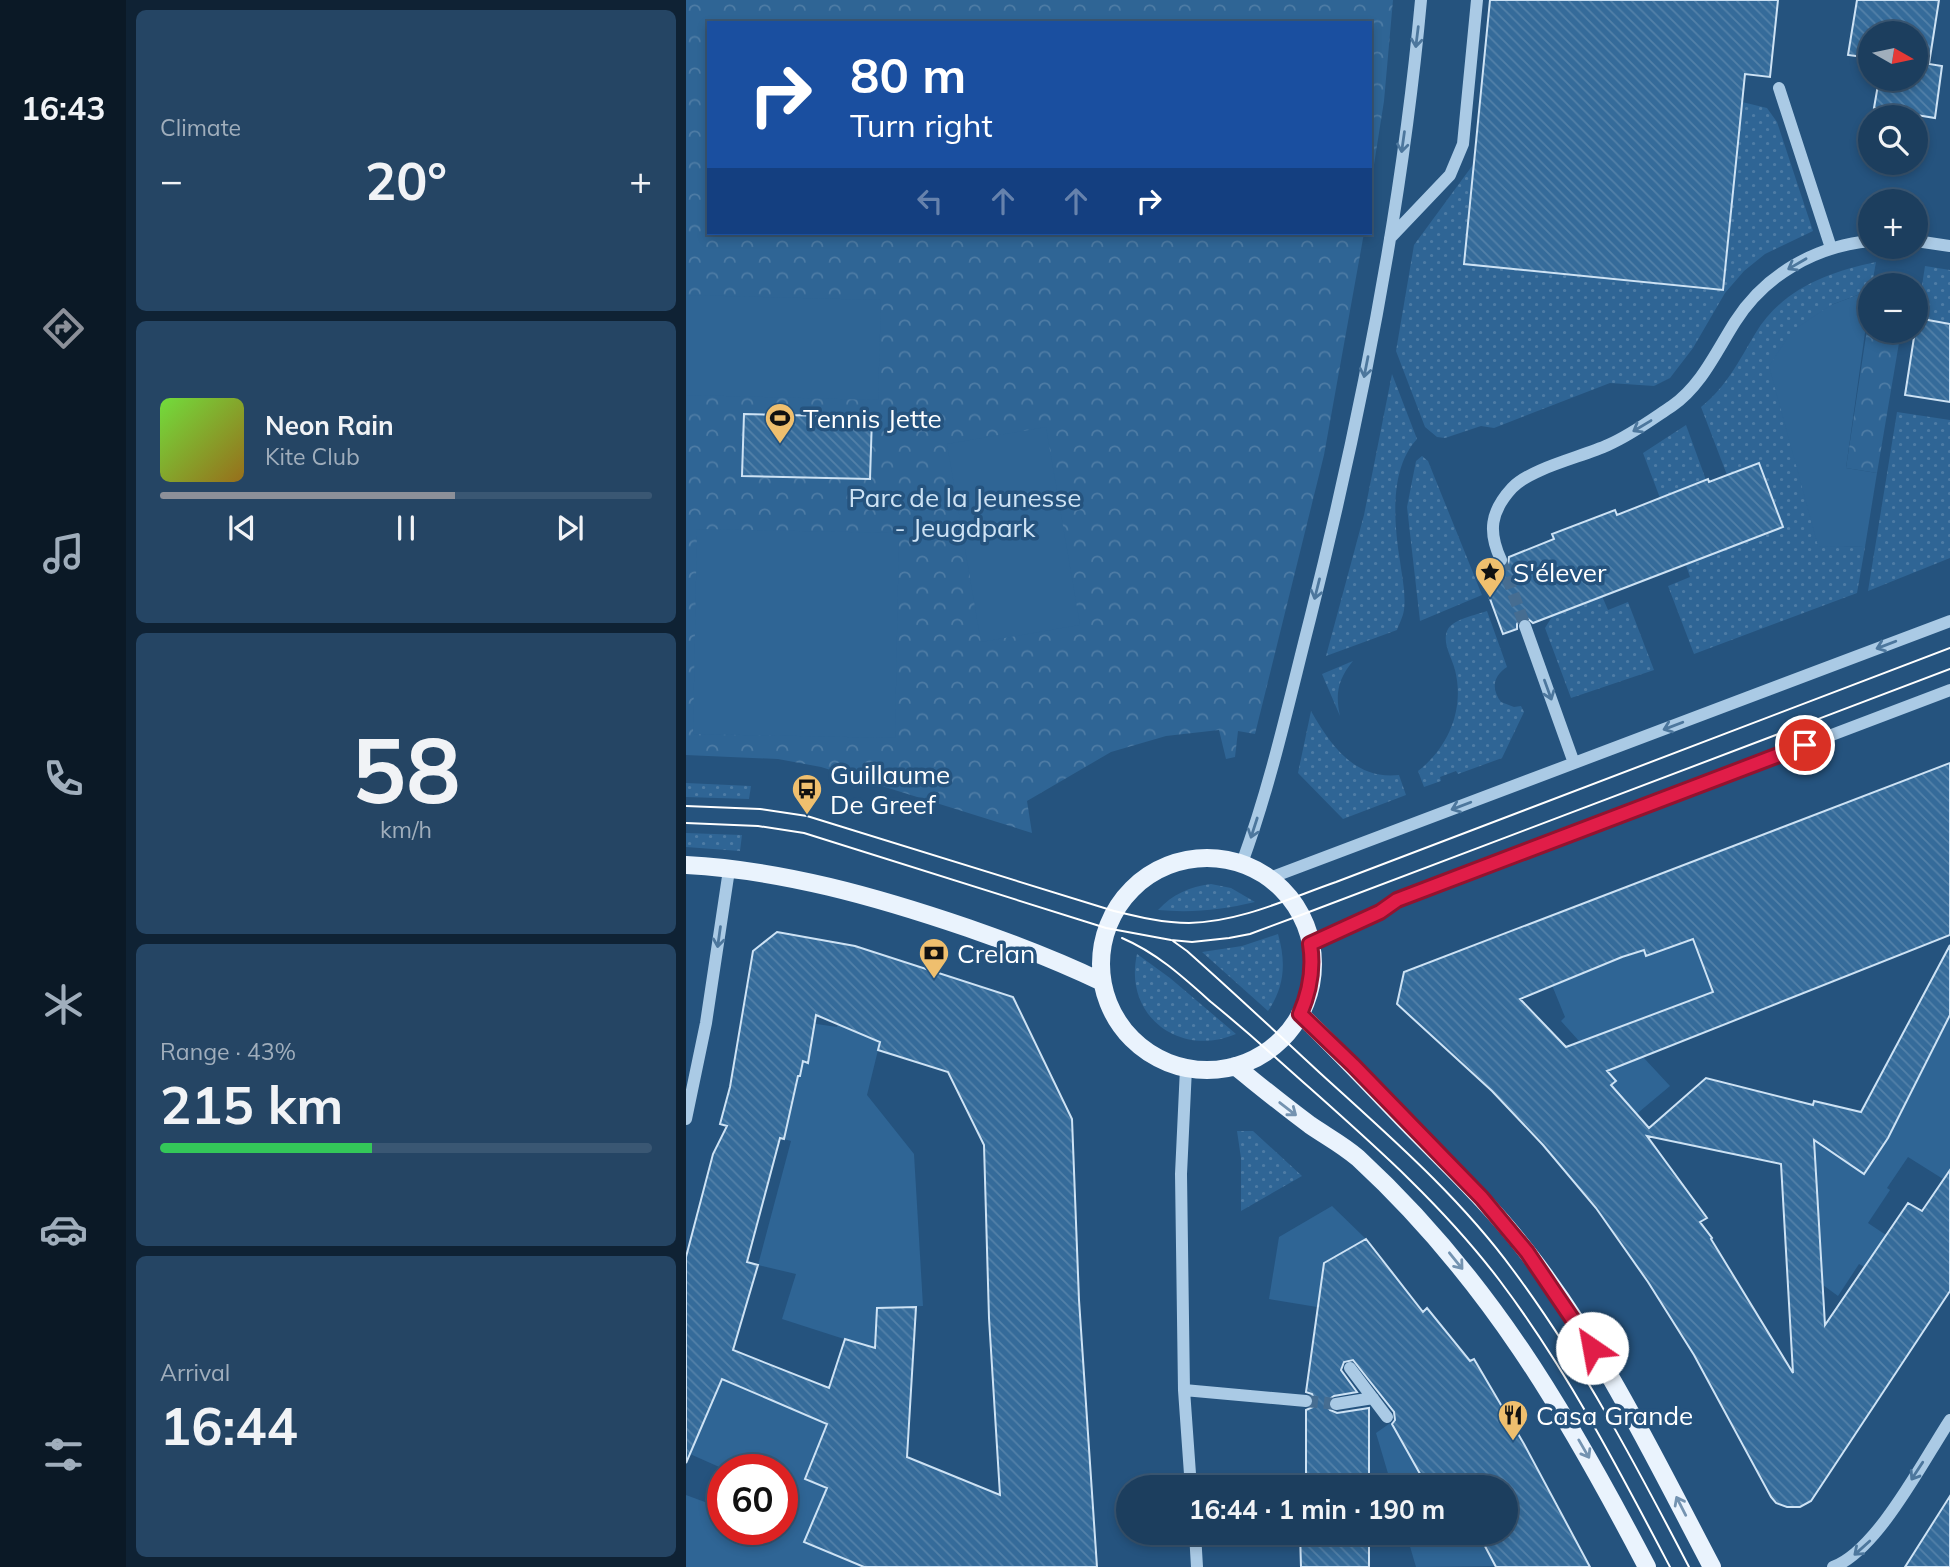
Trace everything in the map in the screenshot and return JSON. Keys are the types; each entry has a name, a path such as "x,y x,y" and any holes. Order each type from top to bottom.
{"main road":[{"path":"1201,857 1242,863 1270,878 1290,898 1301,915 1310,944 1312,973 1300,1014 1276,1045 1235,1066 1219,1069 1186,1068 1156,1057 1130,1038 1108,1003 1100,965 1106,928 1128,892 1143,878 1161,868 1181,860 1201,857"},
{"path":"686,865 810,883 904,907 1045,956 1102,982"},
{"path":"1300,1014 1459,1174 1527,1252 1606,1370 1716,1566"},
{"path":"1235,1066 1289,1110 1355,1156 1442,1244 1481,1291 1528,1357 1602,1481 1647,1567"}],"street":[{"path":"1242,863 1270,776 1350,453 1390,238 1421,0"},
{"path":"1390,238 1450,176 1458,162 1463,144 1477,0"},
{"path":"1779,88 1831,248"},
{"path":"1501,561 1493,543 1494,518 1510,490 1521,479 1609,445 1676,404 1708,368 1734,324 1758,292 1803,260 1831,248 1858,243"},
{"path":"1928,243 1950,246"},
{"path":"1270,878 1950,621"},
{"path":"1525,626 1574,763"},
{"path":"1310,944 1380,912 1397,900 1950,690"},
{"path":"686,1119 706,1023 729,870"},
{"path":"1186,1068 1181,1174 1184,1390 1190,1475"},
{"path":"1350,1368 1387,1417"},
{"path":"1184,1390 1306,1401"},
{"path":"1336,1404 1373,1398"},
{"path":"1833,1567 1851,1558 1871,1540 1950,1420"},
{"path":"1196,1545 1197,1567"}],"green space":[{"name":"Parc de la Jeunesse - Jeugdpark","path":"686,0 1393,0 1384,101 1372,177 1372,21 707,21 707,235 1364,235 1324,455 1255,734 1238,731 1235,757 1226,759 1219,730 1166,736 1111,752 1027,801 1032,833 821,767 778,759 686,755"},
{"path":"1742,102 1767,108 1777,122 1813,231 1765,254 1744,271 1725,293 1693,348 1670,378 1654,386 1610,383 1494,428 1481,426 1445,438 1437,437 1425,427 1396,351 1414,245 1475,162 1464,264 1723,289"},
{"path":"1876,262 1874,273 1858,273 1858,295 1831,305 1818,545 1865,547 1857,593 1694,654 1668,586 1690,577 1686,565 1783,527 1759,463 1727,475 1701,407 1725,382 1766,318 1779,305 1808,285 1841,271"},
{"path":"1925,266 1950,270 1950,324 1928,320 1928,273 1924,273"},
{"path":"686,295 881,300 878,400 686,395"},
{"path":"1858,295 1858,343 1864,343 1846,468 1877,473 1865,547 1818,546 1769,366 1792,331 1831,305"},
{"path":"1865,343 1899,343 1877,473 1846,468"},
{"path":"1392,374 1417,439 1402,465 1396,497 1396,530 1404,591 1403,613 1397,630 1326,656 1364,515"},
{"path":"1897,412 1950,420 1950,558 1868,591"},
{"path":"1686,425 1706,480 1660,498 1643,453"},
{"path":"1046,427 1080,625 981,642 947,444"},
{"path":"1422,456 1428,461 1482,595 1420,621 1407,507 1416,461"},
{"path":"697,529 899,533 895,738 693,734"},
{"path":"1602,596 1608,610 1628,602 1654,670 1571,698 1545,628 1553,615"},
{"path":"1487,611 1507,667 1496,679 1496,692 1501,702 1514,707 1521,706 1524,712 1502,758 1458,774 1456,771 1440,777 1441,781 1424,787 1418,771 1429,762 1446,739 1456,713 1458,685 1446,644 1446,634 1455,623"},
{"path":"1353,661 1339,687 1340,716 1322,674"},
{"path":"1311,711 1346,758 1370,772 1399,775 1406,795 1343,819 1298,773"},
{"path":"686,783 751,786 749,799 686,797"},
{"path":"686,833 742,835 740,851 686,847"},
{"path":"1211,884 1231,888 1255,902 1207,910 1158,910 1182,892"},
{"path":"1690,932 1714,992 1617,1029 1670,1086 1633,1117 1632,1108 1611,1085 1615,1081 1561,1021 1565,1017 1549,978 1619,950 1623,958 1644,950 1647,956 1671,947"},
{"path":"1278,934 1283,964 1281,983 1268,1011 1202,952 1242,946"},
{"path":"1137,954 1236,1034 1215,1040 1195,1040 1176,1036 1160,1026 1147,1013 1139,996 1135,976"},
{"path":"1950,1015 1950,1170 1943,1179 1908,1157 1868,1223 1886,1235 1865,1267 1859,1264 1838,1296 1823,1285 1814,1140 1865,1173 1888,1138"},
{"path":"839,1018 849,1029 880,1042 867,1095 914,1154 923,1306 877,1308 875,1349 782,1319 796,1274 758,1265 791,1141 784,1139 793,1098 791,1075 800,1076 803,1061 808,1062 811,1045 807,1043 810,1023 837,1027"},
{"path":"1237,1131 1253,1131 1302,1176 1241,1211 1241,1158"},
{"path":"1332,1206 1366,1239 1324,1263 1317,1307 1269,1299 1279,1237"},
{"path":"721,1378 850,1434 804,1542 864,1567 686,1567 686,1495 707,1503 707,1545 798,1545 798,1454 707,1454 707,1462 690,1454"},
{"path":"1406,1412 1424,1475 1388,1475 1376,1433"},
{"path":"1410,1545 1484,1545 1495,1566 1416,1567"}],"building":[{"path":"1490,0 1778,0 1770,77 1745,74 1723,290 1464,264"},
{"path":"1857,0 1939,0 1929,64 1942,66 1935,118 1928,117 1928,105 1875,105 1877,91 1928,91 1928,21 1858,21 1858,56 1848,55"},
{"path":"1928,320 1950,324 1950,402 1905,395 1913,343 1928,343"},
{"path":"744,414 872,417 870,479 742,476"},
{"path":"1759,463 1783,527 1533,623 1527,618 1521,618 1517,629 1503,634 1479,569 1493,564 1504,568 1508,565 1509,557 1554,539 1552,534 1615,510 1617,515 1708,479 1709,482"},
{"path":"1950,763 1950,935 1607,1071 1616,1081 1611,1085 1649,1128 1706,1078 1813,1105 1814,1101 1861,1112 1950,945 1950,1015 1888,1138 1864,1174 1814,1140 1825,1325 1908,1203 1922,1211 1950,1170 1950,1291 1811,1501 1800,1507 1787,1507 1776,1503 1771,1497 1694,1355 1648,1282 1596,1208 1543,1145 1492,1091 1397,1004 1404,972","holes":["1693,939 1713,992 1566,1047 1520,999 1622,957 1644,950 1646,956","1647,1136 1781,1164 1793,1373 1700,1222 1707,1218"]},
{"path":"777,932 855,946 1013,997 1072,1119 1079,1300 1097,1567 864,1567 804,1542 827,1488 805,1479 827,1424 722,1379 686,1463 686,1257 713,1154 727,1126 720,1124 730,1087 753,951","holes":["816,1015 880,1042 878,1050 948,1072 984,1145 989,1318 1000,1495 907,1457 916,1307 877,1308 875,1348 845,1339 829,1388 733,1350 758,1265 747,1262 780,1138 784,1139 798,1076 803,1061 808,1063"]},
{"path":"1366,1239 1423,1312 1427,1308 1470,1361 1474,1359 1524,1444 1590,1567 1496,1567 1484,1545 1518,1545 1518,1475 1421,1475 1392,1424 1395,1420 1394,1412 1353,1360 1344,1362 1341,1370 1357,1392 1334,1396 1328,1400 1327,1405 1337,1413 1369,1408 1369,1475 1306,1475 1306,1410 1313,1407 1315,1401 1312,1394 1306,1392 1324,1263"},
{"path":"1950,1496 1950,1567 1905,1567"},
{"path":"1300,1545 1369,1545 1369,1567 1301,1567"}],"tunnel":[{"path":"1501,560 1525,626"},
{"path":"1306,1401 1336,1404"}],"tram line":[{"path":"686,806 760,809 807,816 1114,911 1170,922 1208,922 1283,902 1950,648"},
{"path":"686,823 758,826 804,833 1106,928 1192,942 1229,938 1250,934 1301,915 1950,669"},
{"path":"1122,938 1169,966 1259,1043 1422,1191 1449,1220 1500,1281 1548,1349 1611,1456 1670,1567"},
{"path":"1173,941 1221,981 1397,1143 1446,1191 1492,1243 1538,1305 1585,1378 1689,1567"}],"place":[{"name":"Tennis Jette","path":"780,445"},
{"name":"S'élever","path":"1490,599"},
{"name":"Guillaume De Greef","path":"807,816"},
{"name":"Crelan","path":"934,980"},
{"name":"Casa Grande","path":"1513,1442"}],"route":[{"path":"1592,1348 1527,1252 1482,1198 1300,1014 1310,987 1313,958 1310,944 1380,912 1397,900 1805,745"}]}
